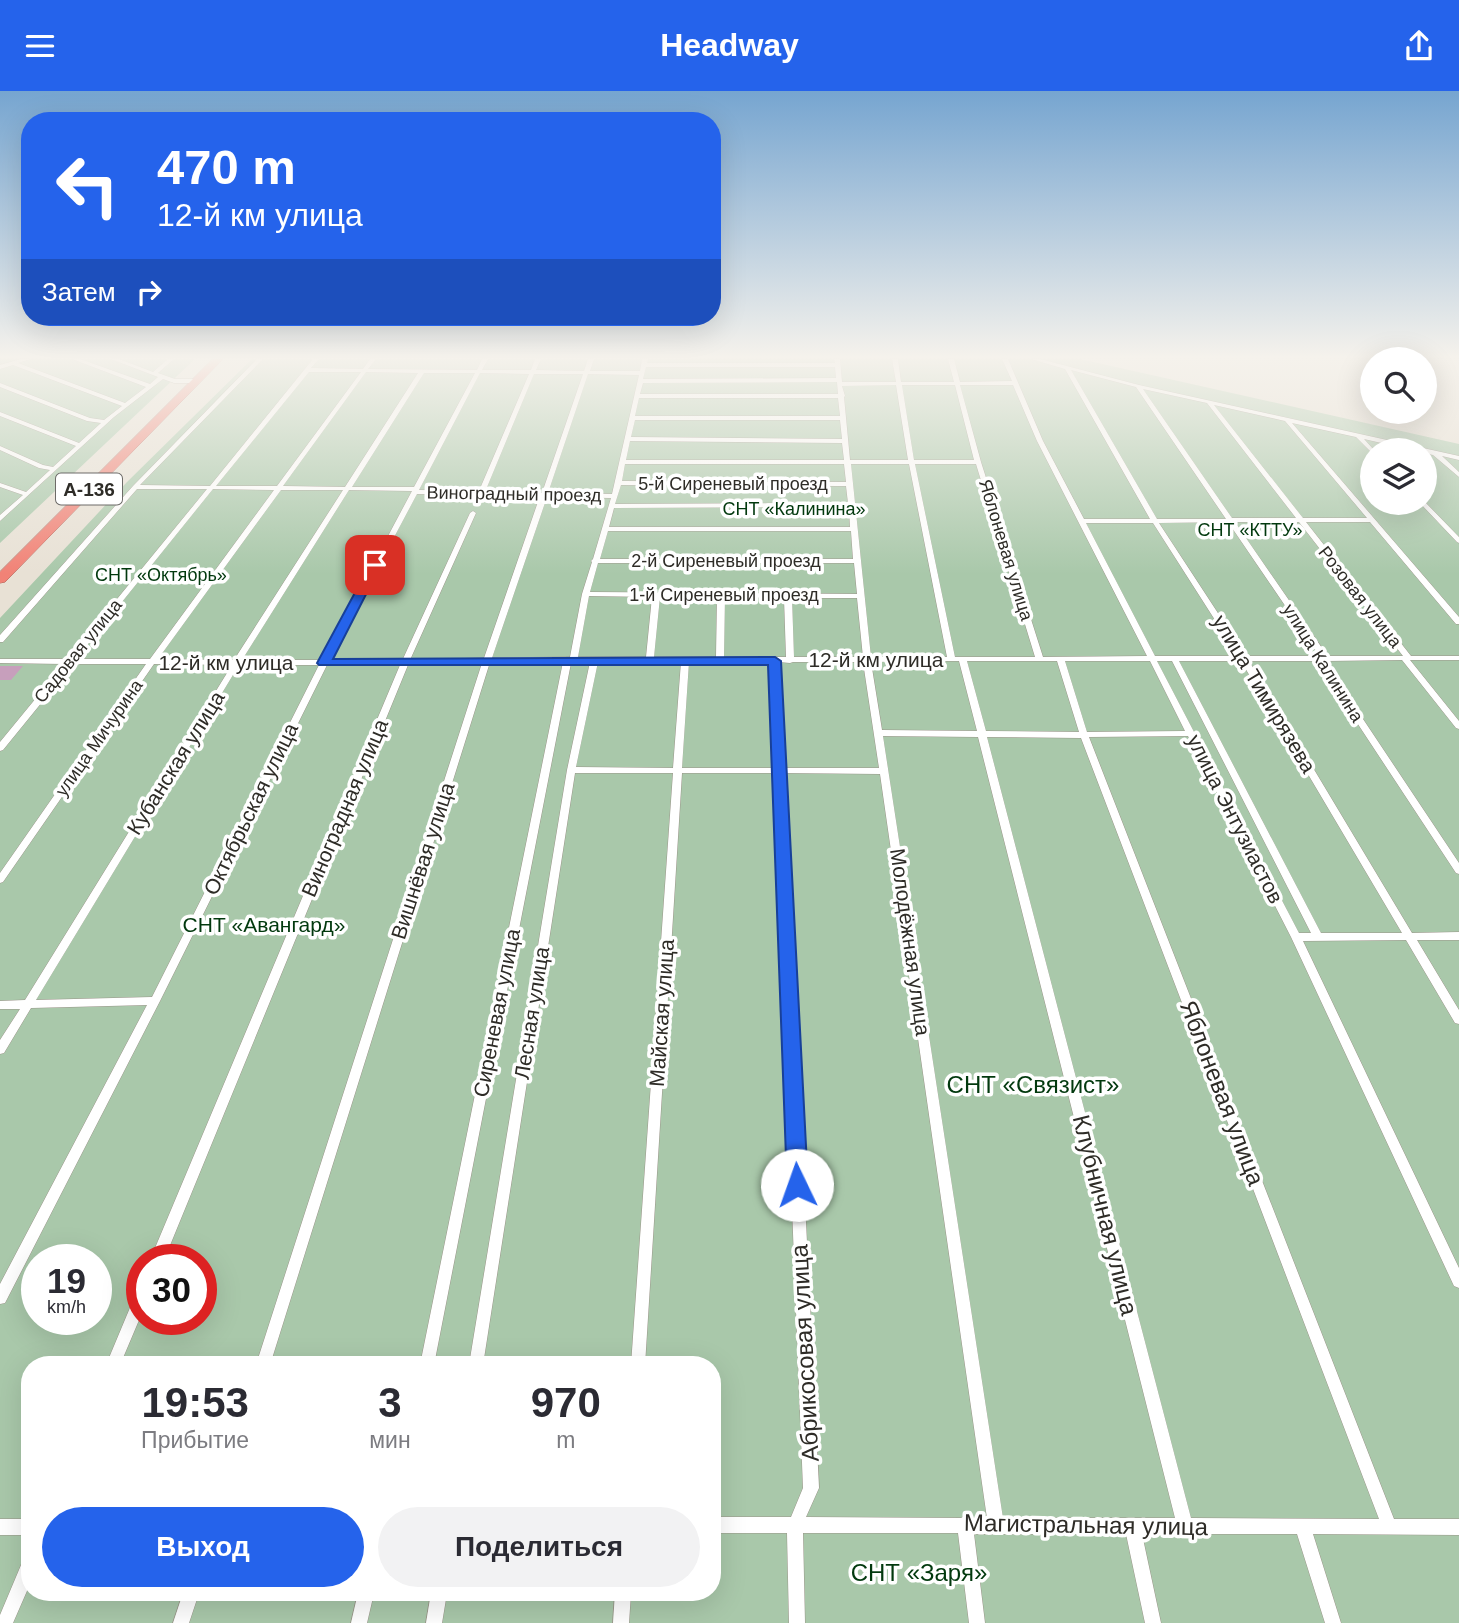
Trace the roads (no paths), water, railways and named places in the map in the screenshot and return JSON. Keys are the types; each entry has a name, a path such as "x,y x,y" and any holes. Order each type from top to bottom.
{"highway":[{"name":"А-136","path":"0,569 141,430"},
{"name":"А-136","path":"0,579 144,430"}],"street":[{"path":"41,430 80,446"},
{"path":"0,519 97,430"},
{"path":"0,640 135,487 190,430"},
{"name":"Садовая улица","path":"0,748 257,430"},
{"name":"улица Мичурина","path":"0,880 151,663 320,430"},
{"name":"Кубанская улица","path":"0,1050 237,662 384,430"},
{"name":"Октябрьская улица","path":"0,1298 155,1001 324,663 447,430"},
{"path":"481,493 507,430"},
{"name":"Вишнёвая улица","path":"266,1356 487,660 567,430"},
{"path":"586,594 618,483 629,430"},
{"name":"Молодёжная улица","path":"845,430 848,484 877,733 996,1524"},
{"name":"Клубничная улица","path":"906,430 957,660 981,733 1185,1526"},
{"name":"Яблоневая улица","path":"970,430 1040,660"},
{"name":"улица Энтузиастов","path":"1036,430 1296,937 1459,1282"},
{"name":"улица Тимирязева","path":"1103,430 1155,521 1243,658 1459,1020"},
{"name":"улица Калинина","path":"1168,430 1321,651 1323,665 1459,871"},
{"name":"Розовая улица","path":"1231,430 1459,726"},
{"path":"1296,430 1459,622"},
{"path":"1337,430 1370,438"},
{"path":"1357,435 1360,438"},
{"path":"627,439 845,442"},
{"path":"0,448 41,467 54,469"},
{"path":"1437,454 1459,458"},
{"path":"1437,456 1459,475"},
{"path":"622,462 978,462"},
{"name":"5-й Сиреневый проезд","path":"618,483 848,484"},
{"path":"0,485 27,494"},
{"name":"Виноградный проезд","path":"135,487 347,488 614,496"},
{"path":"611,506 851,505"},
{"name":"Виноградная улица","path":"164,1244 405,663 472,513"},
{"path":"1434,515 1459,541"},
{"path":"1083,521 1372,520"},
{"path":"605,529 854,529"},
{"name":"2-й Сиреневый проезд","path":"594,561 858,561"},
{"name":"1-й Сиреневый проезд","path":"586,594 861,596"},
{"name":"Сиреневая улица","path":"429,1356 570,661 586,594"},
{"path":"720,661 721,595"},
{"path":"650,661 656,596"},
{"path":"788,596 790,661"},
{"name":"12-й км улица","path":"0,661 405,663 487,660 594,662 1060,660 1151,657 1459,658"},
{"path":"1174,657 1318,937"},
{"name":"Яблоневая улица","path":"1060,660 1084,735 1389,1524"},
{"name":"Майская улица","path":"639,1356 685,661"},
{"name":"Абрикосовая улица","path":"775,661 811,1487 795,1525 797,1623"},
{"name":"Лесная улица","path":"477,1356 571,770 594,662"},
{"path":"877,733 1191,733"},
{"path":"571,770 884,771"},
{"path":"1296,937 1459,936"},
{"path":"0,1005 155,1001"},
{"path":"117,1356 126,1334"},
{"path":"965,1524 977,1623"},
{"name":"Магистральная улица","path":"721,1525 1389,1524 1459,1527"},
{"path":"1132,1526 1153,1623"},
{"path":"1302,1526 1333,1623"},
{"path":"0,1527 21,1527"},
{"path":"5,1623 21,1585"},
{"path":"181,1623 188,1601"},
{"path":"359,1623 364,1601"},
{"path":"434,1623 438,1601"},
{"path":"621,1623 622,1601"}],"park label":[{"name":"СНТ «Калинина»","path":"794,509"},
{"name":"СНТ «КТТУ»","path":"1250,530"},
{"name":"СНТ «Октябрь»","path":"161,575"},
{"name":"СНТ «Авангард»","path":"264,925"},
{"name":"СНТ «Связист»","path":"1033,1085"},
{"name":"СНТ «Заря»","path":"919,1573"}]}
